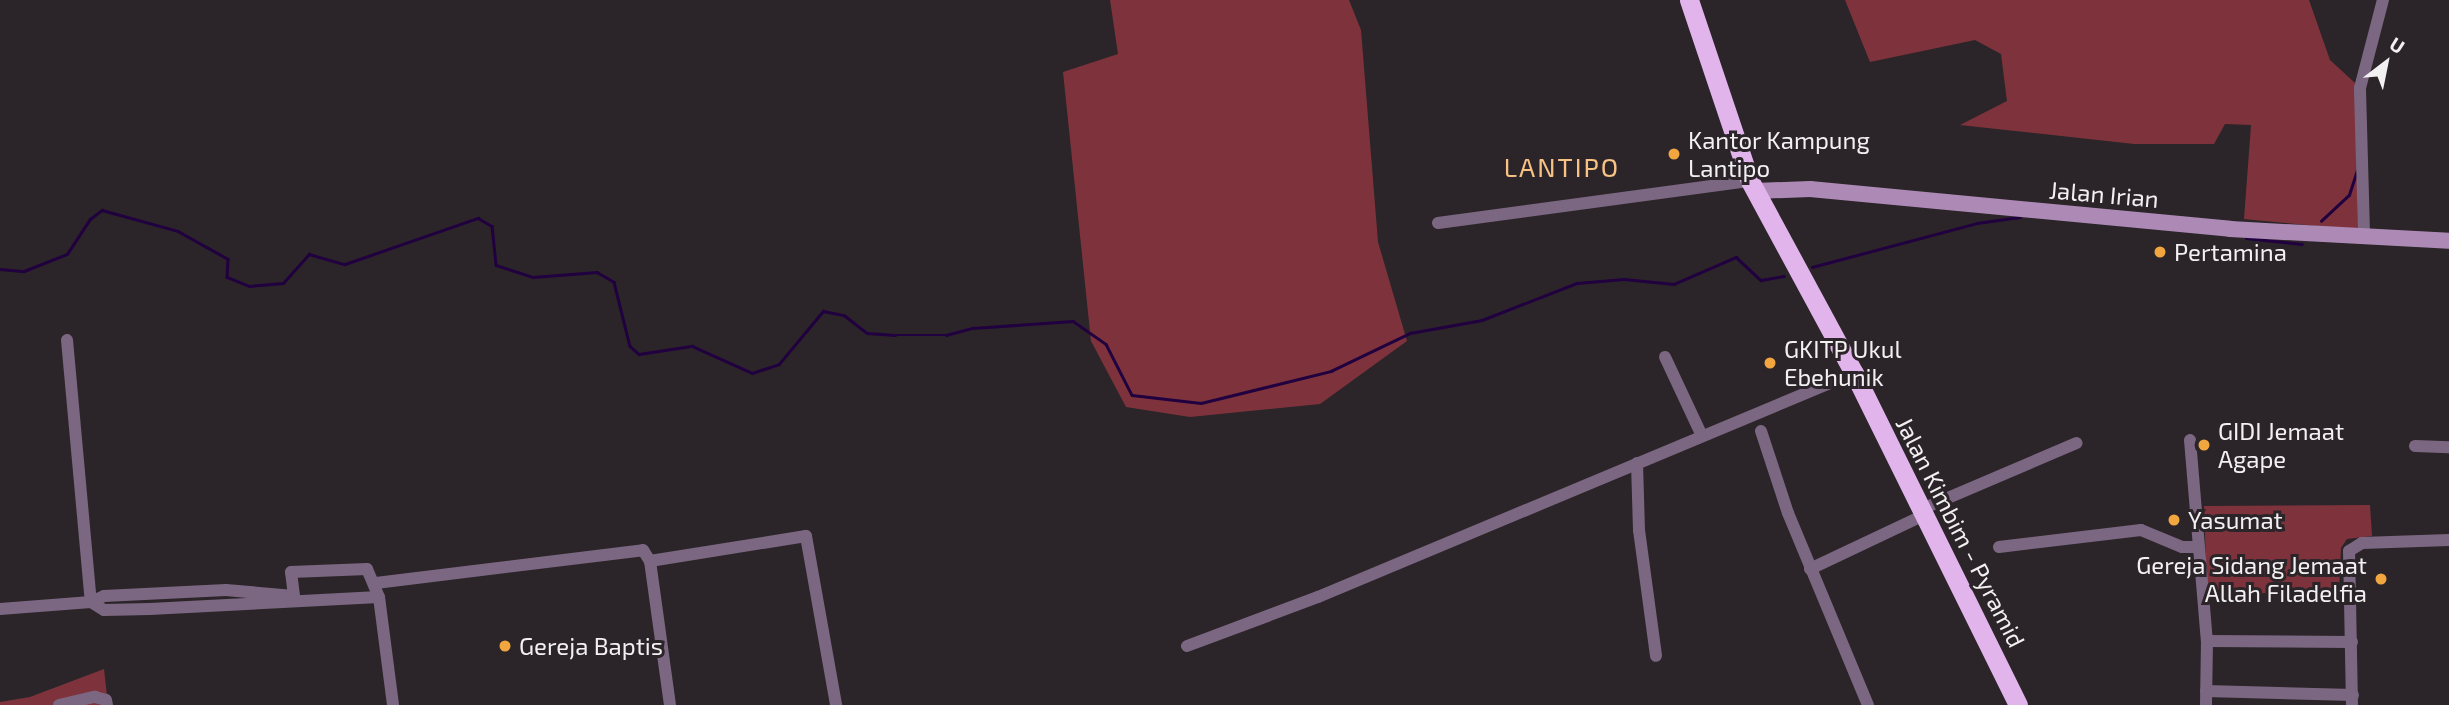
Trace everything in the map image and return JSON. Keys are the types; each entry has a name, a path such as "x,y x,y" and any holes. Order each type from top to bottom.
{"highway":[{"name":"Jalan Kimbim - Pyramid","path":"1689,0 1753,186 1854,373 2018,705"}],"main road":[{"name":"Jalan Irian","path":"1753,186 1810,189 2230,229 2364,233 2449,241"}],"street":[{"path":"2364,233 2360,88 2383,0"},
{"path":"1438,223 1753,186"},
{"path":"67,340 91,602"},
{"path":"1665,357 1702,436"},
{"path":"1187,646 1318,597 1854,373"},
{"path":"1761,431 1810,569 1868,705"},
{"path":"2190,440 2207,641 2206,705"},
{"path":"1810,569 1923,512 2077,443"},
{"path":"2415,446 2449,447"},
{"path":"1637,463 1639,530 1656,656"},
{"path":"1999,547 2141,530 2182,547 2198,547"},
{"path":"650,561 806,537 836,705"},
{"path":"2206,691 2353,700 2349,551 2362,543 2449,540"},
{"path":"376,583 633,548 643,550 650,561 670,705"},
{"path":"0,609 91,602 104,596 226,590 294,596 291,572 367,569 376,583 379,597 393,705"},
{"path":"91,602 104,610 379,597"},
{"path":"2207,641 2352,642"},
{"path":"59,705 95,697 106,700 107,705"}],"shaded area":[{"path":"1110,0 1349,0 1361,30 1378,242 1407,341 1320,404 1190,417 1126,407 1091,341 1063,72 1118,54"},
{"path":"1845,0 2309,0 2330,60 2355,83 2358,230 2244,219 2251,125 2225,124 2214,144 2134,144 1960,125 2007,101 2001,54 1975,40 1870,62"},
{"path":"2370,505 2372,536 2347,539 2341,548 2339,592 2207,594 2204,506"},
{"path":"104,669 108,705 0,705 0,702 30,697"}],"waterway":[{"path":"2321,221 2349,195 2357,171"},
{"path":"0,269 24,271 67,254 90,219 102,210 178,231 228,259 227,277 249,286 283,283 309,254 345,264 478,218 492,226 496,265 533,277 597,272 614,282 630,346 639,354 692,346 752,373 779,364 823,311 844,315 867,333 895,335 946,335 973,328 1073,321 1106,344 1132,395 1201,403 1331,371 1410,333 1482,320 1577,283 1624,279 1674,284 1736,257 1761,280 1784,276"},
{"path":"1812,267 1977,223 2020,217"},
{"path":"2246,238 2302,244"}],"place":[{"name":"Kantor Kampung Lantipo","path":"1674,154"},
{"name":"Pertamina","path":"2160,252"},
{"name":"GKITP Ukul Ebehunik","path":"1770,363"},
{"name":"GIDI Jemaat Agape","path":"2204,445"},
{"name":"Yasumat","path":"2174,520"},
{"name":"Gereja Sidang Jemaat Allah Filadelfia","path":"2381,579"},
{"name":"Gereja Baptis","path":"505,646"}],"district":[{"name":"LANTIPO","path":"1562,167"}]}
